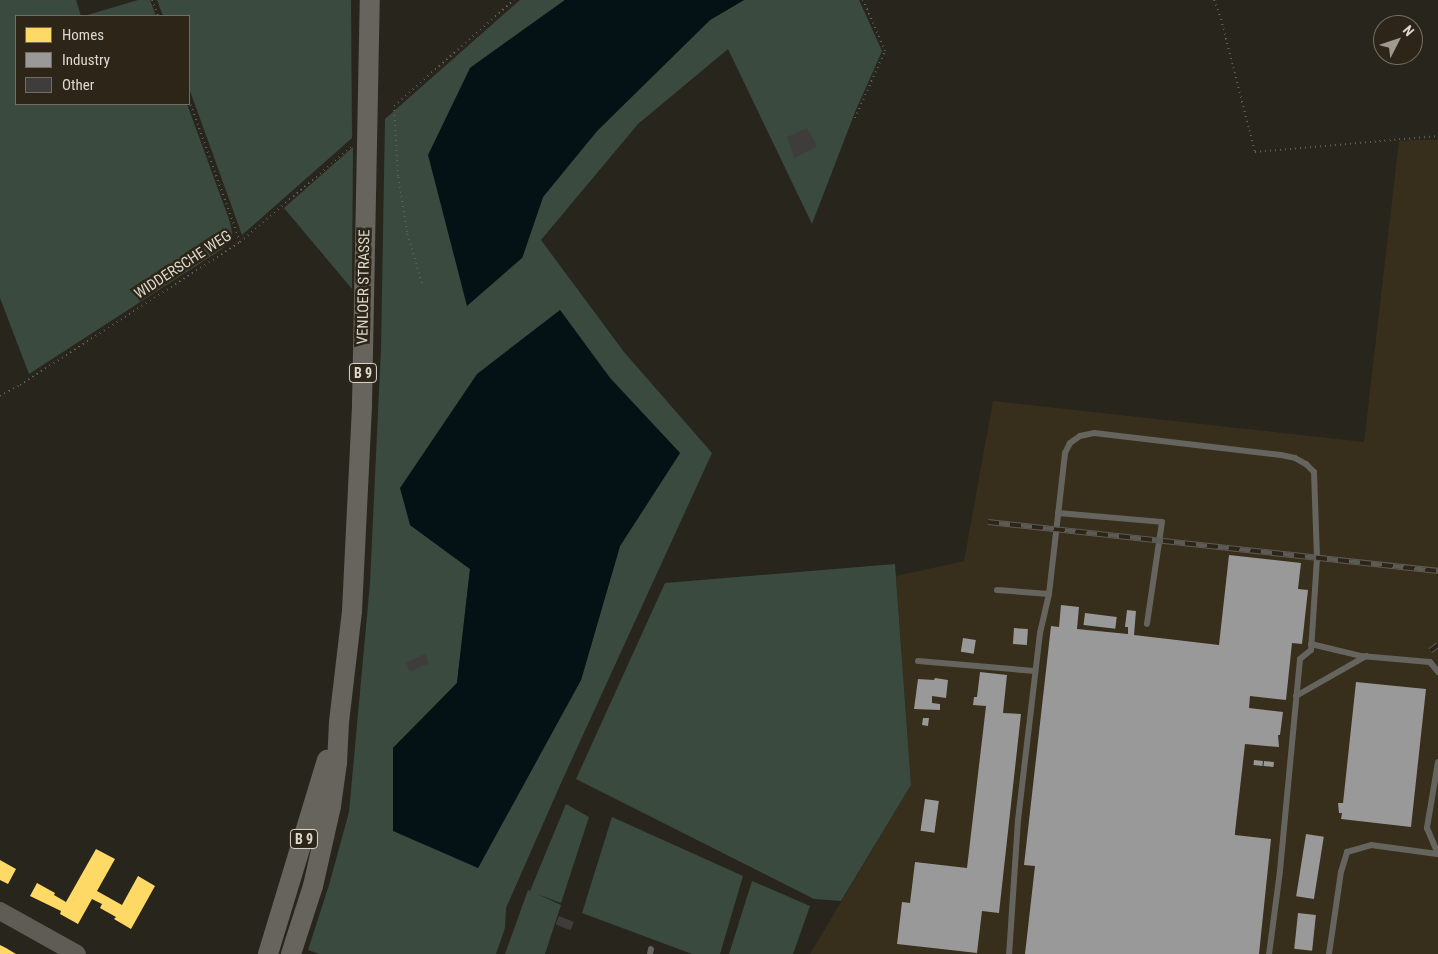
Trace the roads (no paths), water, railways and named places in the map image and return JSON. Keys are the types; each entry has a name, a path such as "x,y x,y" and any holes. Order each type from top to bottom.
{"main road":[{"name":"VENLOER STRASSE","path":"291,954 313,886 331,806 338,763 339,722 352,611 362,404 370,0"},
{"name":"VENLOER STRASSE","path":"268,954 339,722"}],"street":[{"path":"0,911 77,954"}],"lane":[{"path":"1009,954 1018,820 1035,670 1040,633 1049,594 1065,453 1070,443 1080,436 1094,433 1295,458 1306,464 1314,472 1317,558 1311,650 1300,659 1280,871 1269,954"},
{"path":"1058,513 1162,522 1147,624"},
{"path":"997,590 1049,594"},
{"path":"1311,644 1366,656 1430,662 1438,672"},
{"path":"1296,696 1366,656"},
{"path":"918,661 1035,670"},
{"path":"1438,762 1427,828 1438,854"},
{"path":"1329,954 1341,872 1347,852 1371,845 1438,854"}],"railway":[{"path":"988,522 1438,571"},
{"path":"1430,651 1438,645"}]}
